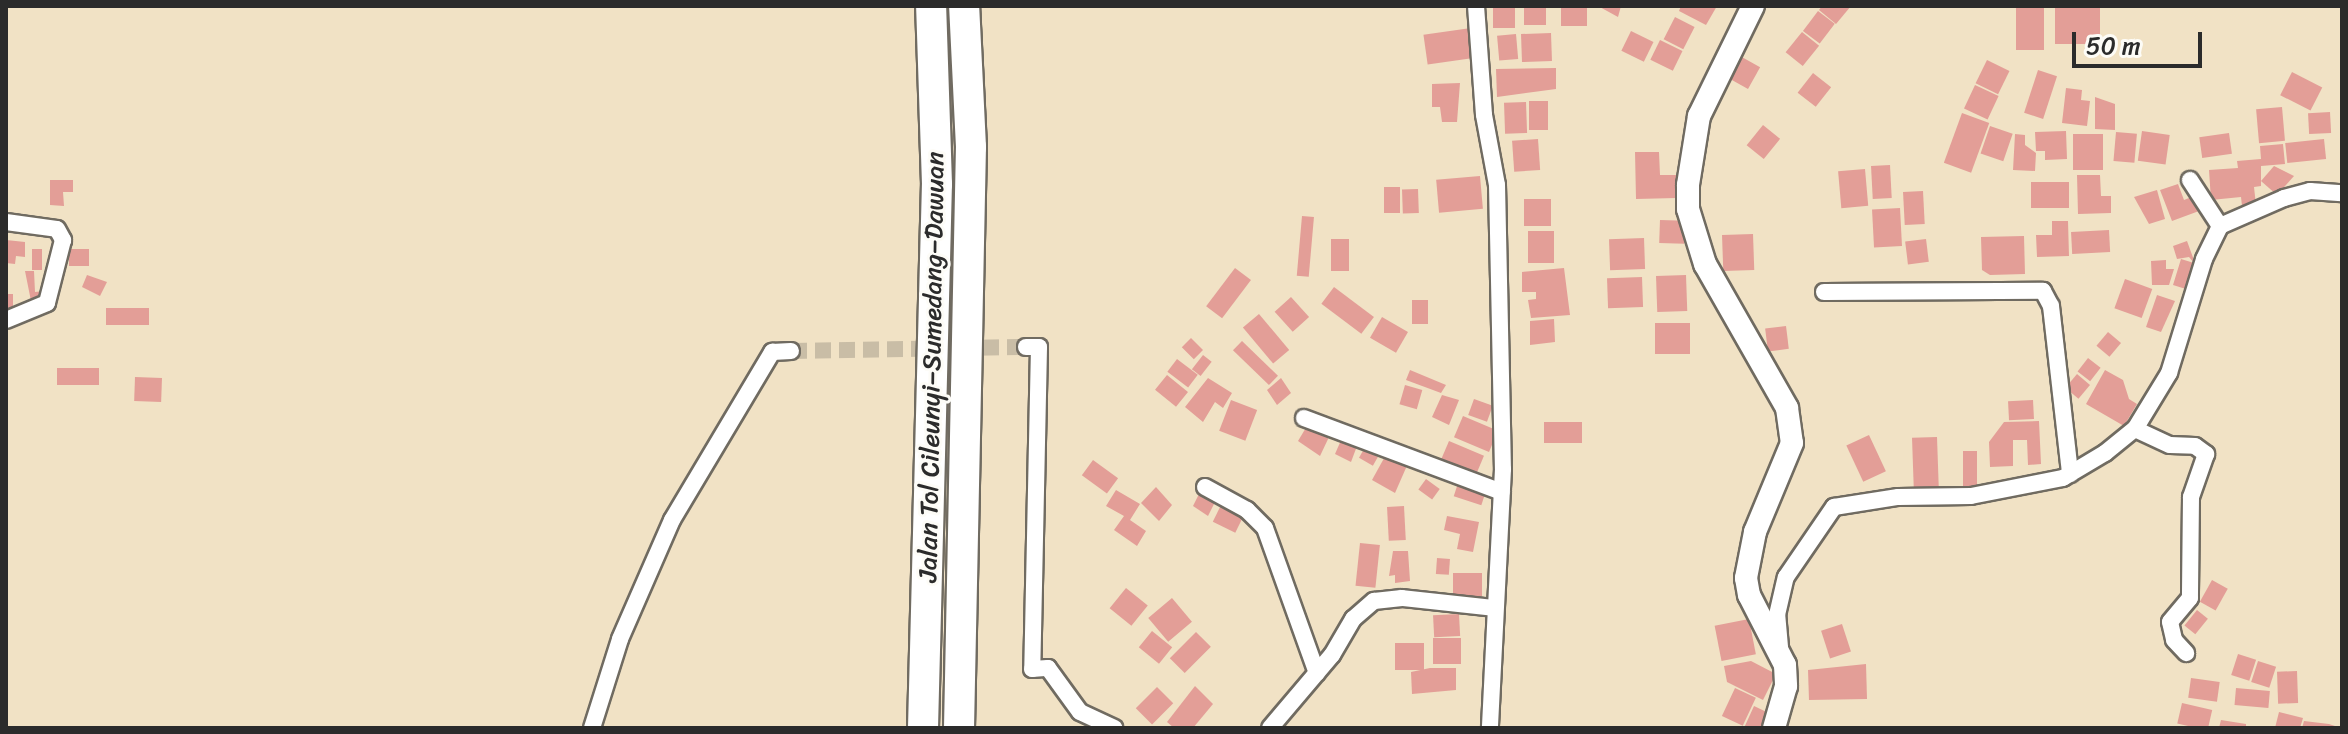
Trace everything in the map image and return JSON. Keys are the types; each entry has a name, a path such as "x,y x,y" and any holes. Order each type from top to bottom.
{"highway":[{"name":"Jalan Tol Cileunyi–Sumedang–Dawuan","path":"923,728 937,184 931,6"},
{"name":"Jalan Tol Cileunyi–Sumedang–Dawuan","path":"959,728 971,147 964,6"}],"main road":[{"path":"1753,6 1699,116 1688,209 1705,264 1787,408 1792,443 1755,532 1746,578 1754,606 1780,653 1786,686 1774,728"}],"street":[{"path":"1476,6 1484,115 1497,185 1502,492 1490,728"},
{"path":"2190,180 2220,226"},
{"path":"1780,653 1777,615 1786,577 1834,507 1898,497 1971,496 2070,474 2135,429 2169,373 2204,259 2220,226 2284,198 2310,191 2342,193"},
{"path":"6,222 57,229 63,240 47,303 6,320"},
{"path":"1824,292 2043,291 2051,306 2070,474"},
{"path":"1026,347 1039,347 1032,669 1048,668 1080,712 1115,728"},
{"path":"592,728 620,639 672,520 772,352 791,351"},
{"path":"1304,418 1502,492"},
{"path":"2135,429 2206,454 2191,497 2190,598 2170,622 2174,640 2186,653"},
{"path":"1205,487 1247,510 1265,528 1284,567 1317,673"},
{"path":"1270,728 1317,673 1353,619 1374,601 1402,598 1494,608"}],"building":[{"path":"1493,6 1515,6 1515,28 1493,28"},
{"path":"1524,6 1546,6 1546,25 1524,25"},
{"path":"1561,6 1587,6 1587,26 1561,26"},
{"path":"1598,6 1621,6 1618,17"},
{"path":"1681,6 1717,6 1706,25 1679,11"},
{"path":"1822,6 1851,6 1836,24 1819,10"},
{"path":"2016,6 2044,6 2044,50 2016,50"},
{"path":"2055,6 2100,6 2100,44 2055,44"},
{"path":"1818,11 1835,24 1820,44 1803,31"},
{"path":"1675,17 1695,27 1683,49 1664,39"},
{"path":"1471,28 1475,58 1428,64 1423,35"},
{"path":"1631,31 1653,42 1644,62 1621,51"},
{"path":"1802,32 1819,46 1803,66 1786,52"},
{"path":"1551,33 1552,61 1522,62 1521,34"},
{"path":"1516,34 1518,59 1499,61 1497,36"},
{"path":"1660,40 1682,51 1673,71 1650,60"},
{"path":"1740,56 1760,67 1748,89 1728,78"},
{"path":"1987,60 2009,71 1998,94 1976,83"},
{"path":"1556,68 1556,89 1497,97 1496,69"},
{"path":"2038,70 2057,76 2043,119 2024,113"},
{"path":"2292,72 2322,87 2310,111 2280,95"},
{"path":"1813,73 1831,87 1816,107 1798,93"},
{"path":"1460,83 1457,122 1442,122 1440,107 1432,107 1432,84"},
{"path":"1975,85 1999,96 1988,120 1964,109"},
{"path":"2066,88 2082,90 2081,100 2090,101 2087,126 2062,123"},
{"path":"2095,97 2115,104 2115,130 2095,129"},
{"path":"1529,101 1548,101 1548,130 1529,130"},
{"path":"1526,102 1527,133 1505,134 1504,103"},
{"path":"2282,107 2285,141 2259,143 2256,109"},
{"path":"2330,112 2331,133 2309,134 2308,113"},
{"path":"1962,113 1989,123 1971,173 1944,163"},
{"path":"1763,125 1780,139 1764,159 1747,145"},
{"path":"1990,126 2013,134 2003,161 1981,153"},
{"path":"2066,131 2067,159 2045,160 2045,151 2036,151 2035,132"},
{"path":"2142,131 2170,135 2166,165 2138,161"},
{"path":"2116,132 2137,134 2134,163 2113,161"},
{"path":"2229,133 2232,154 2202,158 2199,137"},
{"path":"2015,134 2025,135 2025,145 2036,153 2035,171 2013,170"},
{"path":"2073,134 2103,134 2103,170 2073,170"},
{"path":"1538,139 1540,170 1514,172 1512,141"},
{"path":"2324,139 2326,159 2287,163 2285,143"},
{"path":"2283,144 2285,164 2261,166 2261,186 2254,187 2256,205 2242,206 2241,197 2211,200 2209,170 2238,168 2237,161 2261,159 2260,146"},
{"path":"1635,152 1659,152 1660,175 1676,175 1676,198 1636,199"},
{"path":"1890,165 1892,198 1873,199 1871,166"},
{"path":"2274,166 2294,176 2277,195 2261,181"},
{"path":"1865,169 1868,206 1841,208 1838,171"},
{"path":"2077,175 2100,175 2101,196 2111,196 2111,213 2078,214"},
{"path":"1480,176 1483,209 1439,213 1436,180"},
{"path":"50,180 73,180 73,192 63,192 64,206 50,205"},
{"path":"2031,182 2069,182 2069,208 2031,208"},
{"path":"2178,184 2184,200 2194,196 2199,211 2172,221 2160,190"},
{"path":"1384,187 1400,187 1400,213 1384,213"},
{"path":"1418,189 1419,213 1403,214 1402,190"},
{"path":"2157,190 2165,219 2149,224 2134,197"},
{"path":"1923,191 1925,224 1905,225 1903,192"},
{"path":"1524,199 1551,199 1551,226 1524,226"},
{"path":"1900,208 1902,246 1874,247 1872,209"},
{"path":"1302,216 1314,217 1309,277 1297,276"},
{"path":"1660,220 1685,221 1684,244 1659,243"},
{"path":"2052,221 2068,221 2069,256 2037,257 2036,235 2052,235"},
{"path":"2109,230 2110,252 2072,254 2071,232"},
{"path":"1528,231 1554,231 1554,263 1528,263"},
{"path":"1753,234 1754,270 1723,271 1722,235"},
{"path":"2024,236 2025,274 1990,275 1982,270 1981,237"},
{"path":"1644,238 1645,269 1610,270 1609,239"},
{"path":"1331,239 1349,239 1349,271 1331,271"},
{"path":"1926,239 1929,262 1908,264 1905,242"},
{"path":"6,240 25,242 25,257 16,256 15,264 6,263"},
{"path":"2187,241 2195,263 2189,290 2173,285 2181,259 2194,263 2189,257 2177,259 2173,246"},
{"path":"32,249 42,249 42,270 32,270"},
{"path":"69,249 89,249 89,266 69,266"},
{"path":"2166,260 2166,269 2174,269 2169,285 2152,285 2151,261"},
{"path":"1235,268 1251,280 1222,318 1206,306"},
{"path":"1564,268 1570,315 1531,318 1528,300 1536,299 1536,292 1522,292 1522,272"},
{"path":"25,271 34,271 35,292 44,291 44,300 31,301"},
{"path":"87,275 107,282 100,296 82,287"},
{"path":"1686,275 1687,311 1657,312 1656,276"},
{"path":"1642,277 1643,307 1608,308 1607,278"},
{"path":"2125,279 2152,289 2142,318 2114,308"},
{"path":"1334,287 1374,317 1361,334 1321,304"},
{"path":"6,294 13,294 13,313 6,313"},
{"path":"2157,295 2175,301 2161,332 2146,327"},
{"path":"1291,297 1309,317 1293,332 1275,312"},
{"path":"1412,300 1428,300 1428,324 1412,324"},
{"path":"106,308 149,308 149,325 106,325"},
{"path":"1259,314 1289,350 1273,364 1243,327"},
{"path":"1382,317 1408,332 1396,353 1370,338"},
{"path":"1554,319 1555,342 1530,345 1530,321"},
{"path":"1655,323 1690,323 1690,354 1655,354"},
{"path":"1786,326 1789,349 1768,351 1765,329"},
{"path":"2108,332 2121,343 2109,357 2096,346"},
{"path":"1191,338 1203,350 1194,359 1182,347"},
{"path":"1242,341 1278,376 1269,385 1233,350"},
{"path":"1203,355 1212,362 1201,376 1192,369"},
{"path":"2088,358 2101,368 2090,381 2078,371"},
{"path":"1177,359 1198,375 1188,387 1167,372"},
{"path":"57,368 99,368 99,385 57,385"},
{"path":"1410,370 1446,385 1441,393 1406,380"},
{"path":"2105,370 2123,380 2129,399 2137,404 2124,426 2086,404"},
{"path":"2077,374 2090,385 2078,399 2065,388"},
{"path":"1167,375 1188,392 1176,407 1155,390"},
{"path":"135,377 162,378 161,402 134,401"},
{"path":"1208,378 1232,393 1223,408 1215,402 1203,422 1185,407"},
{"path":"1281,378 1291,393 1277,405 1267,390"},
{"path":"1405,385 1422,390 1417,409 1399,404"},
{"path":"1442,395 1459,400 1449,425 1432,417"},
{"path":"1474,399 1493,406 1487,422 1468,415"},
{"path":"1231,400 1257,410 1245,441 1219,431"},
{"path":"2033,400 2034,419 2009,420 2008,401"},
{"path":"1463,416 1498,431 1489,452 1454,437"},
{"path":"2039,421 2041,464 2028,465 2027,440 2013,440 2013,466 1990,467 1989,442 2004,422"},
{"path":"1544,422 1582,422 1582,443 1544,443"},
{"path":"1307,426 1329,437 1320,456 1298,441"},
{"path":"1869,435 1886,471 1863,482 1846,446"},
{"path":"1937,437 1939,490 1914,491 1912,438"},
{"path":"1342,438 1357,446 1351,462 1335,454"},
{"path":"1449,441 1484,456 1476,475 1441,460"},
{"path":"1364,449 1378,457 1373,466 1359,458"},
{"path":"1388,451 1409,461 1395,493 1372,480"},
{"path":"1963,451 1977,451 1977,486 1963,486"},
{"path":"1093,460 1118,478 1107,494 1082,475"},
{"path":"1426,479 1440,489 1432,500 1418,490"},
{"path":"1459,480 1487,489 1481,505 1454,496"},
{"path":"1156,487 1172,505 1159,521 1141,503"},
{"path":"1116,490 1140,504 1130,520 1146,531 1137,546 1114,530 1124,516 1106,506"},
{"path":"1201,490 1216,500 1208,516 1193,506"},
{"path":"1222,503 1244,514 1235,533 1213,522"},
{"path":"1404,506 1406,540 1389,541 1387,507"},
{"path":"1447,516 1479,522 1473,552 1457,549 1460,534 1444,530"},
{"path":"1360,543 1380,545 1375,588 1356,586"},
{"path":"1393,551 1408,551 1410,581 1395,583 1395,575 1389,576"},
{"path":"1437,558 1450,559 1449,575 1436,574"},
{"path":"1453,573 1482,573 1482,596 1453,596"},
{"path":"2212,580 2228,589 2216,611 2200,602"},
{"path":"1126,588 1148,606 1131,626 1110,608"},
{"path":"1172,598 1192,622 1168,642 1148,618"},
{"path":"2197,610 2208,619 2195,634 2184,626"},
{"path":"1459,614 1460,636 1434,637 1433,615"},
{"path":"1749,619 1756,654 1722,661 1715,626"},
{"path":"1842,624 1851,652 1830,658 1821,631"},
{"path":"1152,631 1172,647 1159,664 1139,647"},
{"path":"1196,632 1211,647 1185,673 1170,658"},
{"path":"1433,638 1461,638 1461,664 1433,664"},
{"path":"1395,643 1424,643 1424,670 1395,670"},
{"path":"2238,654 2256,660 2249,681 2231,675"},
{"path":"1751,661 1776,674 1763,700 1727,682 1724,666"},
{"path":"2258,661 2276,667 2269,688 2251,682"},
{"path":"1866,664 1867,699 1809,700 1808,670"},
{"path":"1456,668 1456,690 1412,694 1411,672"},
{"path":"2297,671 2298,703 2278,704 2277,672"},
{"path":"2191,678 2220,682 2217,702 2188,698"},
{"path":"1195,686 1213,704 1193,728 1174,728 1167,722"},
{"path":"1157,687 1173,703 1152,724 1136,708"},
{"path":"1735,688 1756,698 1743,726 1722,716"},
{"path":"2236,688 2270,691 2268,708 2235,705"},
{"path":"2182,703 2212,710 2208,728 2177,723"},
{"path":"1754,706 1775,716 1769,728 1744,728"},
{"path":"2279,712 2303,718 2300,728 2275,728"},
{"path":"2221,720 2246,724 2246,728 2219,728"},
{"path":"2304,721 2329,724 2341,728 2302,728"}],"tunnel":[{"path":"791,351 1026,347"}]}
